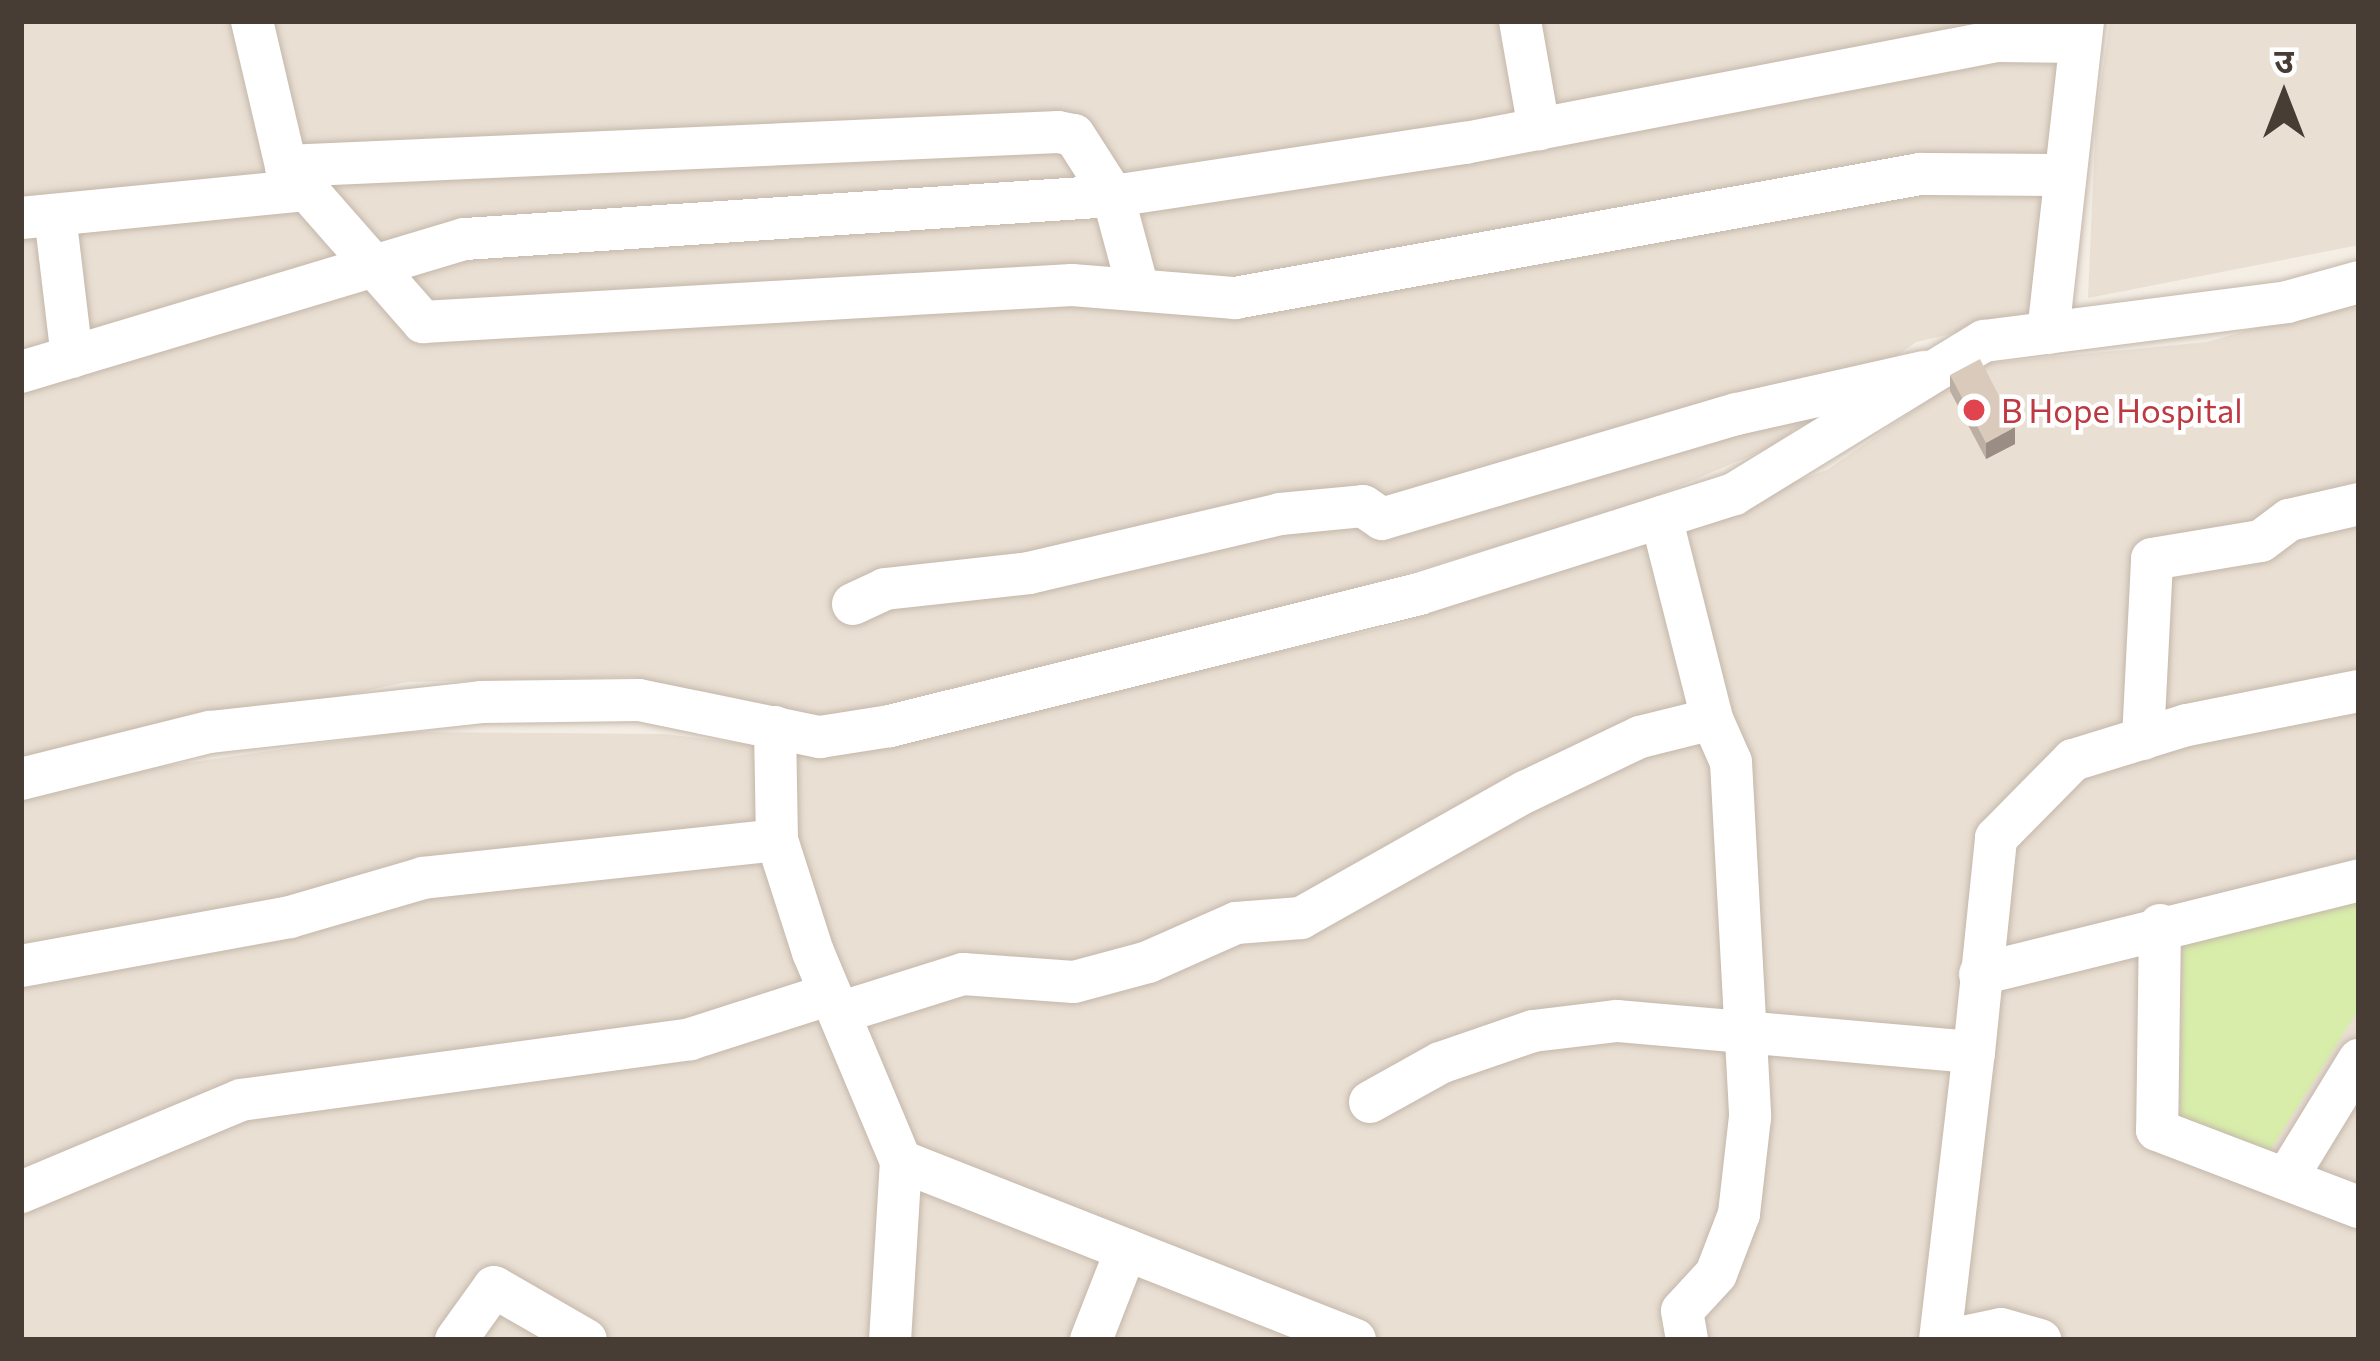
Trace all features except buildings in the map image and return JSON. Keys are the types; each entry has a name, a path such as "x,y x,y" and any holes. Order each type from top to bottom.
{"street":[{"path":"252,21 297,178 423,322 1137,286 1234,298 1920,174 2063,175"},
{"path":"1520,21 1539,129"},
{"path":"21,372 465,239 1113,196 1539,129 1997,40 2081,31 2048,333"},
{"path":"72,357 38,216 297,178 1041,130 1074,135 1113,196 1137,286"},
{"path":"21,778 210,733 481,702 639,700 820,737 890,726 1419,594 1735,494 1877,413 1924,372 1984,341 2287,302 2359,282"},
{"path":"853,604 885,589 1029,573 1280,514 1363,506 1382,519 1737,414 1924,372"},
{"path":"2143,739 2152,559 2261,541 2289,520 2359,504"},
{"path":"1660,517 1712,719 1731,762 1750,1117 1739,1214 1716,1274 1682,1312 1687,1340"},
{"path":"2040,1340 2001,1329 1945,1340 1996,838 2073,760 2143,739 2359,691"},
{"path":"21,1192 241,1100 690,1039 963,974 1074,982 1148,962 1236,923 1301,918 1544,783 1640,737 1712,719"},
{"path":"775,727 777,840 834,1004 901,1161 890,1340"},
{"path":"21,966 290,917 423,878 777,840"},
{"path":"1980,974 2160,925 2359,880"},
{"path":"2160,925 2157,1130 2359,1207"},
{"path":"1370,1102 1440,1063 1533,1031 1617,1021 1974,1052"},
{"path":"2285,1179 2359,1060"},
{"path":"901,1161 1126,1250 1279,1327 1355,1340"},
{"path":"1091,1340 1126,1250"},
{"path":"455,1340 494,1287 586,1340"}],"shaded area":[{"path":"21,21 2068,21 2033,315 1916,342 1769,448 1625,509 1324,597 824,719 631,677 407,682 21,766"},
{"path":"2110,21 2359,21 2359,245 2088,298 2096,114"},
{"path":"2359,299 2359,1340 21,1340 21,798 159,767 402,732 665,734 826,754 1401,624 1827,470 1981,364 2207,342"}],"green space":[{"path":"2359,900 2359,1009 2268,1154 2180,1120 2183,941"}],"place":[{"name":"B Hope Hospital","path":"1974,410"}]}
